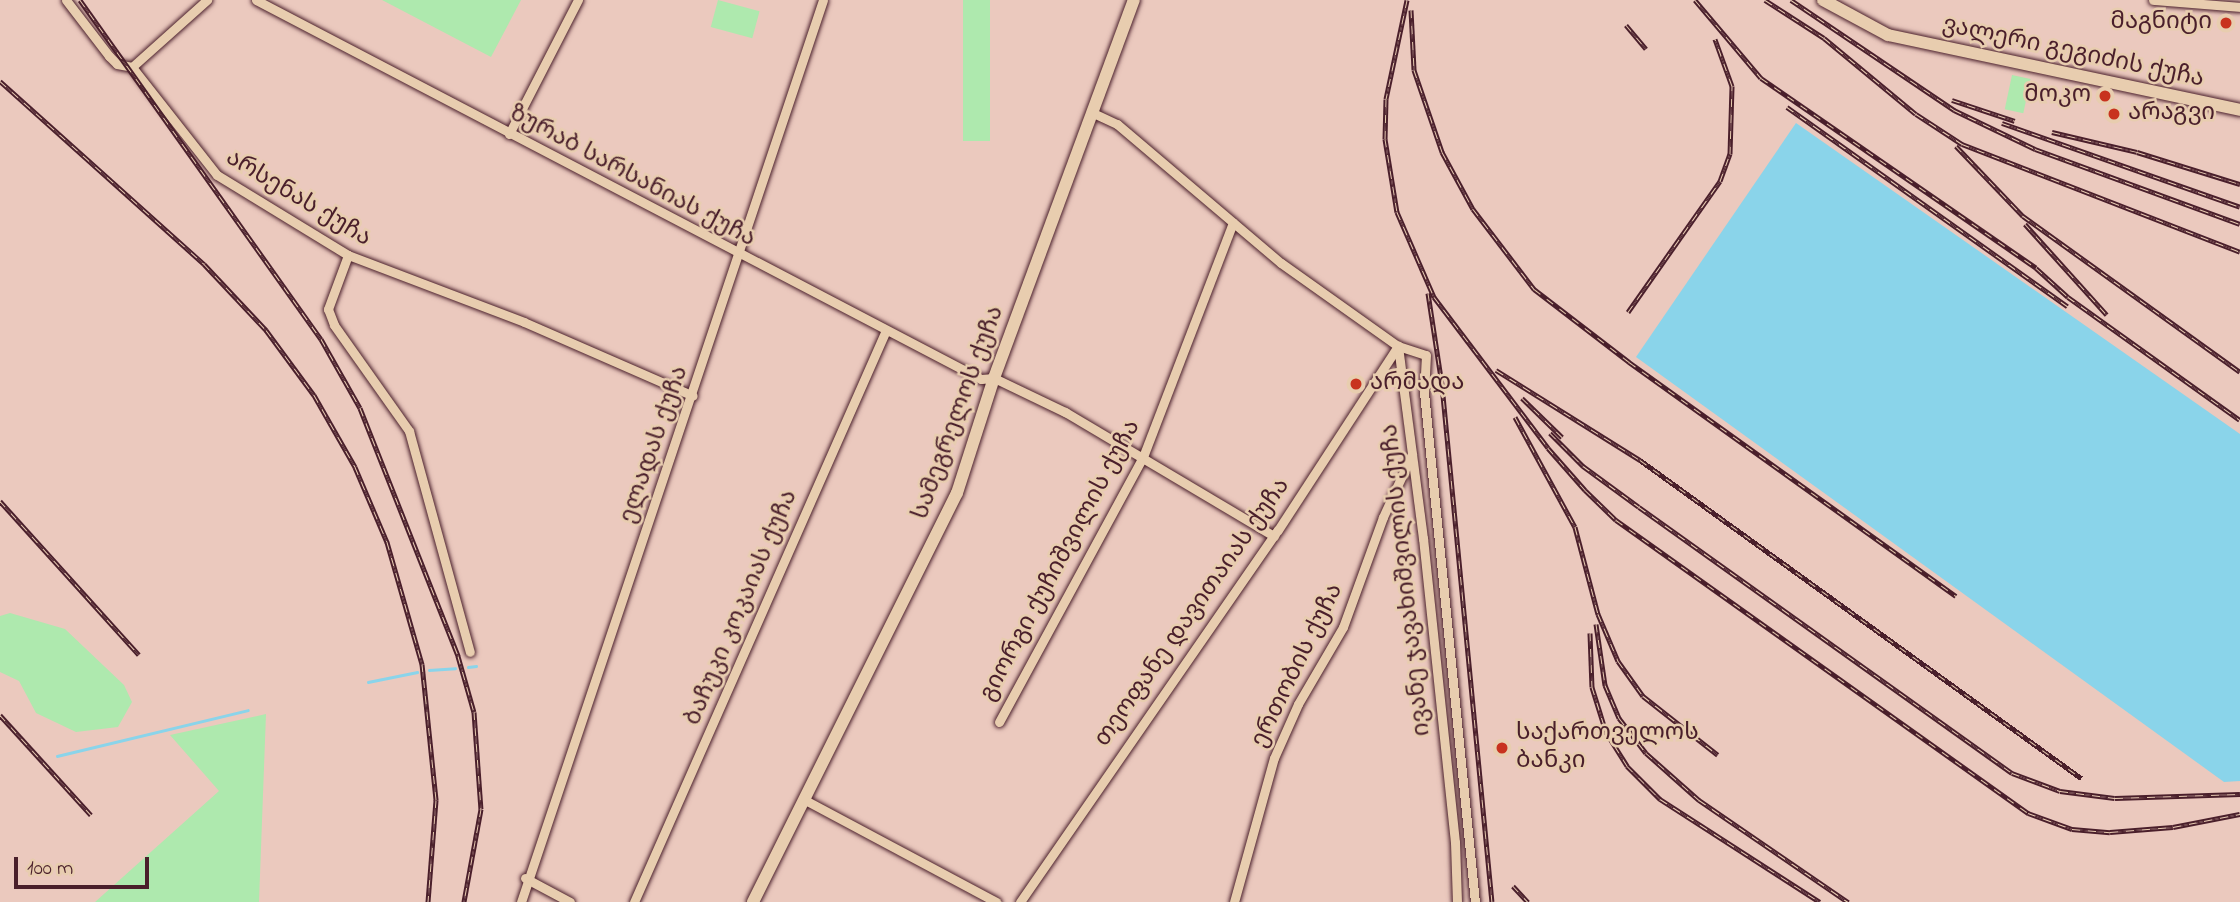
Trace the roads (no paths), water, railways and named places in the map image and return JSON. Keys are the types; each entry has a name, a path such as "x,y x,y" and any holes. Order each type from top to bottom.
{"main road":[{"name":"სამეგრელოს ქუჩა","path":"753,902 957,492 994,378 1134,0"},
{"name":"ვალერი გეგიძის ქუჩა","path":"1823,0 1888,35 2240,110"}],"street":[{"name":"არსენას ქუჩა","path":"66,0 108,56 117,64 132,67 207,167 348,255 524,322 693,396"},
{"path":"132,67 207,0"},
{"name":"ზურაბ სარსანიას ქუჩა","path":"256,0 981,379 994,378 1065,412 1274,536"},
{"path":"509,134 578,0"},
{"name":"ელადას ქუჩა","path":"520,902 525,878 693,396 823,0"},
{"path":"2153,0 2240,7"},
{"path":"1091,112 1117,124 1233,223 1398,346 1426,355 1424,392 1475,902"},
{"name":"გიორგი ქუჩიშვილის ქუჩა","path":"999,722 1143,457 1233,223"},
{"path":"348,255 328,309 334,325 409,430 470,652"},
{"name":"ბაჩუკი კოკაიას ქუჩა","path":"634,902 886,330"},
{"name":"ივანე ჯავახიშვილის ქუჩა","path":"1398,346 1413,452 1455,842 1457,902"},
{"name":"თეოფანე დავითაიას ქუჩა","path":"1020,902 1274,536 1398,346"},
{"name":"ერთობის ქუჩა","path":"1234,902 1274,758 1298,704 1343,628 1383,517 1413,452"},
{"path":"805,800 996,902"},
{"path":"525,878 570,902"}],"water":[{"path":"1796,123 2240,434 2240,781 2224,782 1636,357"}],"waterway":[{"path":"468,667 476,666"},
{"path":"429,670 455,668"},
{"path":"368,682 417,672"},
{"path":"57,756 248,710"}],"railway":[{"path":"80,0 321,339 360,408 458,656 474,712 481,809 464,902"},
{"path":"1407,0 1386,99 1385,139 1397,212 1434,297 1548,448 1585,490 1616,520 2028,813 2072,829 2110,832 2173,827 2240,814"},
{"path":"1695,0 1761,78 2036,268 2068,297 2240,420"},
{"path":"1765,0 1824,38 1916,114 1962,144 2240,252"},
{"path":"1791,0 1954,110 2035,149 2240,224"},
{"path":"1411,10 1414,70 1442,152 1473,209 1534,289 1629,362 1956,596"},
{"path":"1626,25 1646,49"},
{"path":"1628,312 1720,181 1730,154 1732,86 1715,39"},
{"path":"0,81 204,264 266,330 314,395 355,467 387,542 422,664 436,800 428,902"},
{"path":"1952,100 2015,121"},
{"path":"1787,107 2067,306"},
{"path":"2002,123 2240,207"},
{"path":"2052,132 2137,152 2240,184"},
{"path":"1956,146 2023,216 2240,372"},
{"path":"2025,224 2107,315"},
{"path":"1428,293 1442,385 1492,902"},
{"path":"1496,370 1640,460 2081,778"},
{"path":"1522,398 1562,437"},
{"path":"1515,417 1575,527 1598,614 1618,661 1643,696 1718,755"},
{"path":"1550,433 1583,466 2012,773 2060,791 2115,798 2240,794"},
{"path":"0,501 139,655"},
{"path":"1596,624 1605,685 1619,718 1646,753 1699,800 1848,902"},
{"path":"1590,633 1592,687 1606,732 1627,766 1660,799 1820,902"},
{"path":"0,715 91,815"},
{"path":"1513,886 1528,902"}],"place":[{"name":"მაგნიტი","path":"2226,23"},
{"name":"მოკო","path":"2105,96"},
{"name":"არაგვი","path":"2114,114"},
{"name":"არმადა","path":"1356,384"},
{"name":"საქართველოს ბანკი","path":"1502,748"}]}
